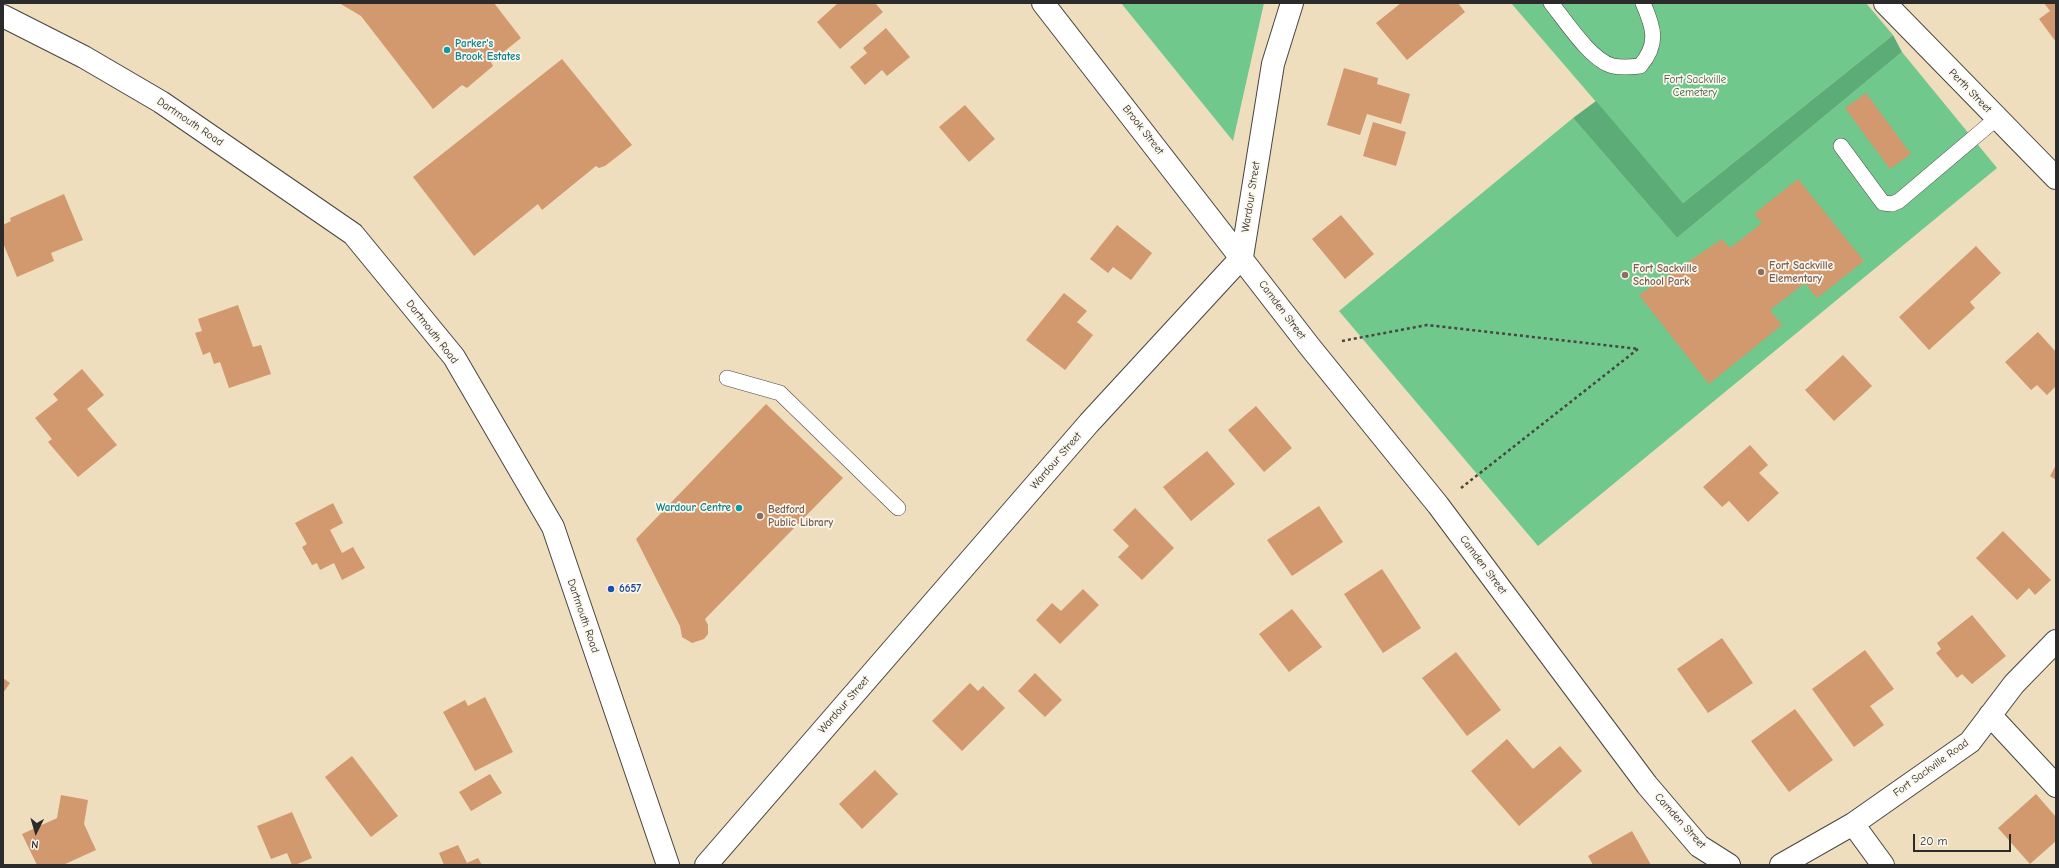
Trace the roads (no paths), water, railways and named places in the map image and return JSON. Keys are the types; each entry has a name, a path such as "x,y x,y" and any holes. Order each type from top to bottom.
{"street":[{"name":"Brook Street","path":"1043,3 1242,257"},
{"name":"Wardour Street","path":"706,865 1089,423 1242,257 1273,64 1292,3"},
{"name":"Perth Street","path":"1885,3 2056,178"},
{"name":"Dartmouth Road","path":"3,16 84,57 161,102 353,234 454,357 553,526 668,865"},
{"name":"Camden Street","path":"1242,257 1310,347 1438,505 1647,785 1699,846 1729,865"},
{"name":"Fort Sackville Road","path":"1781,865 1853,824 1970,742 2014,684 2056,641"},
{"path":"1990,714 2056,786"},
{"path":"1853,824 1883,865"}],"lane":[{"path":"1551,3 1595,57 1611,66 1626,68 1640,66 1650,55 1654,36 1650,18 1643,3"},
{"path":"1841,146 1883,204 1892,204 1899,201 1997,118"},
{"path":"726,378 780,393 898,508"}],"place":[{"name":"Parker's Brook Estates","path":"447,50"},
{"name":"Fort Sackville Elementary","path":"1761,272"},
{"name":"Fort Sackville School Park","path":"1625,275"},
{"name":"Wardour Centre","path":"739,508"},
{"name":"Bedford Public Library","path":"760,516"},
{"name":"6657","path":"611,589"}],"park label":[{"name":"Fort Sackville Cemetery","path":"1695,86"}]}
